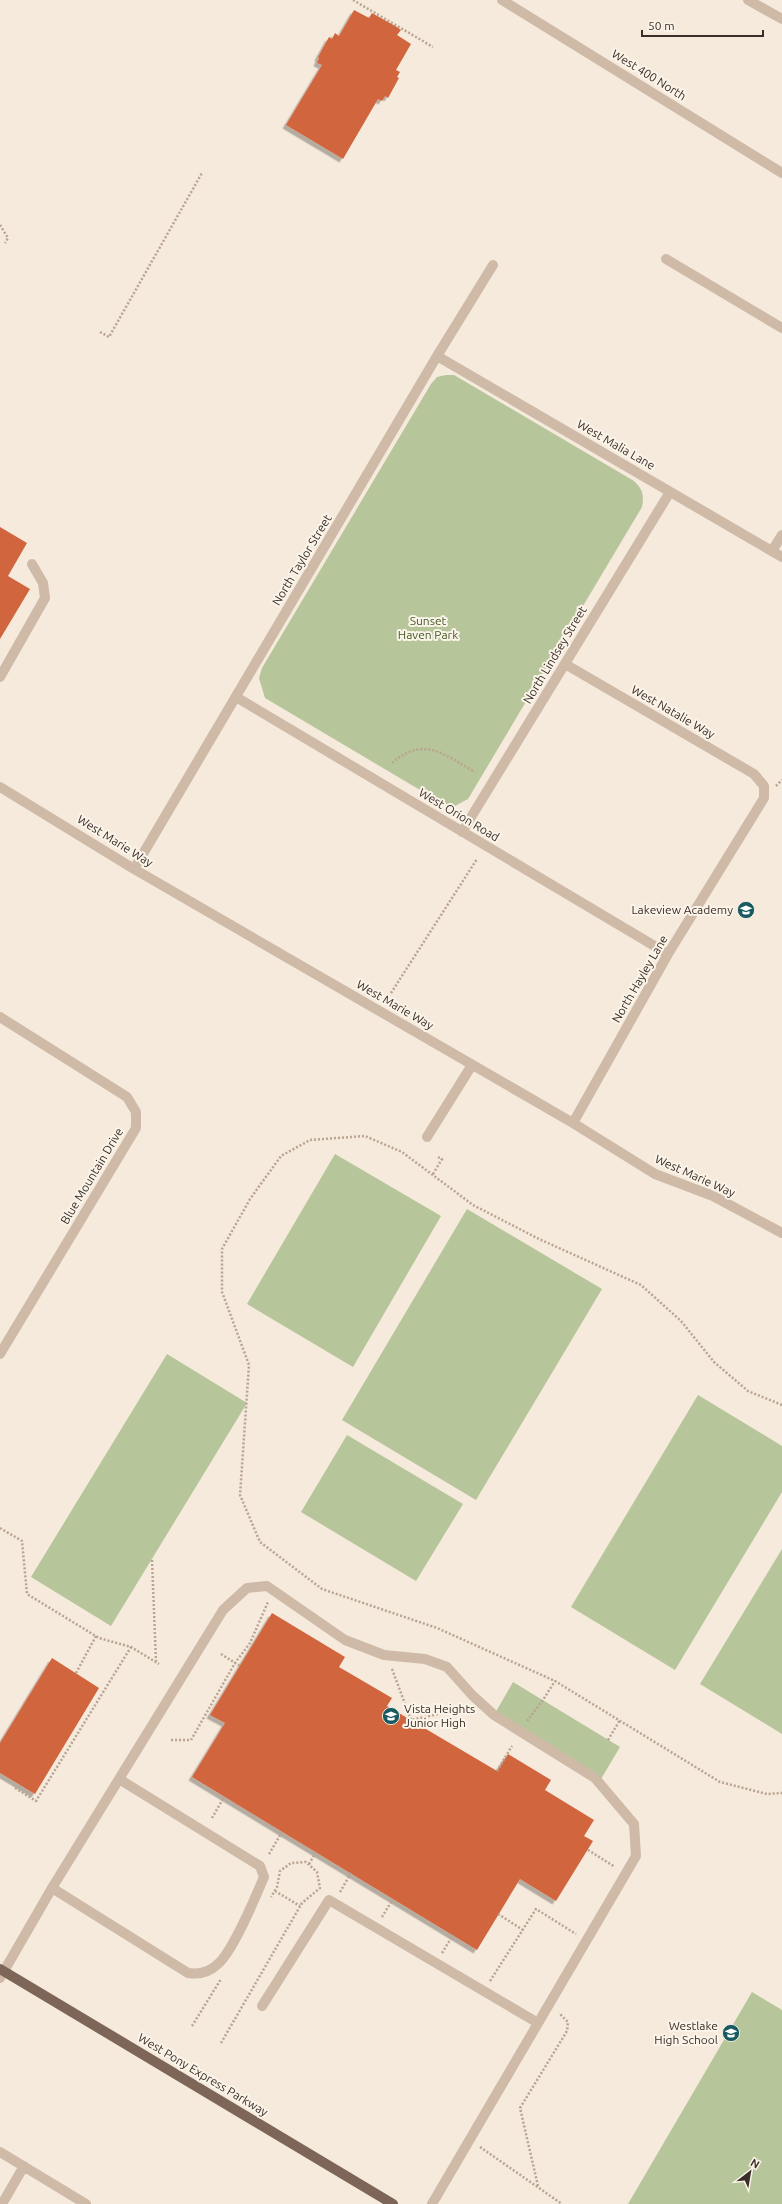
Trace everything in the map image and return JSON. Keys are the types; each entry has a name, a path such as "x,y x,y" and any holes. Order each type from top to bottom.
{"main road":[{"name":"West Pony Express Parkway","path":"2,1973 393,2204"}],"street":[{"name":"West 400 North","path":"502,0 782,173"},
{"path":"748,0 782,19"},
{"path":"666,259 782,328"},
{"name":"North Taylor Street","path":"134,869 438,356 494,265"},
{"name":"West Malia Lane","path":"438,356 782,557"},
{"name":"North Lindsey Street","path":"462,832 670,492"},
{"path":"772,551 782,535"},
{"path":"0,677 45,598 43,583 32,564"},
{"name":"West Natalie Way","path":"565,664 754,774 764,786"},
{"name":"West Orion Road","path":"236,697 668,954"},
{"name":"North Hayley Lane","path":"573,1124 668,954 764,798 764,786"},
{"name":"West Marie Way","path":"0,787 134,869 573,1124 655,1174 713,1196 782,1233"},
{"name":"Blue Mountain Drive","path":"0,1017 128,1097 136,1112 136,1128 0,1354"},
{"path":"426,1137 472,1065"},
{"path":"2,1973 52,1888 223,1610 247,1588 267,1586 346,1640 387,1655 425,1659 447,1667 494,1715 595,1778 634,1824 636,1856 432,2204"},
{"path":"52,1888 188,1973 198,1974 208,1971 220,1963 229,1949 264,1877 260,1866 119,1779"},
{"path":"262,2006 329,1900 538,2023"},
{"path":"0,2152 86,2204"},
{"path":"2,2204 24,2166"}],"path":[{"path":"353,0 434,47"},
{"path":"100,332 109,337 202,173"},
{"path":"0,225 8,238 5,243"},
{"path":"392,763 410,751 424,748 436,750 475,772"},
{"path":"776,787 782,780"},
{"path":"391,993 477,859"},
{"path":"782,1405 748,1391 714,1362 682,1321 641,1285 539,1239 473,1205 402,1152 365,1136 310,1140 281,1156 250,1199 222,1249 222,1292 249,1365 240,1496 260,1542 322,1589 437,1628 555,1681 720,1782 767,1794 782,1793"},
{"path":"433,1174 442,1159 438,1157"},
{"path":"0,1528 22,1541 27,1594 96,1636 130,1647 157,1663 152,1560"},
{"path":"172,1740 191,1740 235,1663 250,1643 268,1601"},
{"path":"76,1673 96,1636"},
{"path":"15,1788 36,1801 130,1647"},
{"path":"221,1654 240,1666"},
{"path":"387,1655 411,1720 483,1704"},
{"path":"519,1731 543,1700 555,1681"},
{"path":"608,1740 620,1720"},
{"path":"497,1771 512,1746"},
{"path":"212,1818 224,1797"},
{"path":"270,1854 282,1832"},
{"path":"588,1850 626,1874"},
{"path":"309,1864 316,1852"},
{"path":"221,2043 300,1906 320,1888 317,1872 306,1862 291,1863 280,1870 275,1891 271,1898"},
{"path":"339,1894 351,1873"},
{"path":"275,1891 300,1906"},
{"path":"381,1920 393,1899"},
{"path":"488,1983 536,1909 577,1934"},
{"path":"498,1914 523,1930"},
{"path":"441,1955 453,1935"},
{"path":"192,2026 225,1972"},
{"path":"538,2186 520,2108 567,2031 568,2022 559,2013"},
{"path":"480,2147 562,2204"}],"green space":[{"name":"Sunset Haven Park","path":"454,375 634,481 641,490 643,499 642,507 468,799 453,807 447,806 265,698 259,678 262,668 431,384 437,377"},
{"path":"335,1154 441,1216 353,1367 247,1304"},
{"path":"467,1209 602,1289 476,1500 342,1420"},
{"path":"167,1354 247,1403 111,1626 31,1577"},
{"path":"698,1395 782,1446 782,1492 675,1670 571,1607"},
{"path":"347,1435 463,1504 416,1581 301,1512"},
{"path":"782,1549 782,1734 700,1684"},
{"path":"513,1682 620,1747 601,1779 494,1715"},
{"path":"752,1992 782,2010 782,2204 628,2204"}],"building":[{"path":"354,10 369,18 372,13 397,27 401,30 397,35 411,44 396,70 400,72 397,77 399,78 388,98 385,96 382,101 378,99 343,159 286,125 322,65 317,63 318,57 329,37 332,39 335,33 339,36"},
{"path":"0,527 27,543 8,576 30,589 0,639"},
{"path":"272,1613 345,1657 339,1667 392,1698 387,1706 497,1771 508,1754 551,1780 545,1790 594,1820 584,1836 593,1841 556,1901 520,1879 477,1950 192,1777 225,1723 210,1715"},
{"path":"52,1658 99,1688 35,1794 0,1773 0,1743"}],"place":[{"name":"Lakeview Academy","path":"746,910"},
{"name":"Vista Heights Junior High","path":"391,1716"},
{"name":"Westlake High School","path":"731,2033"}]}
